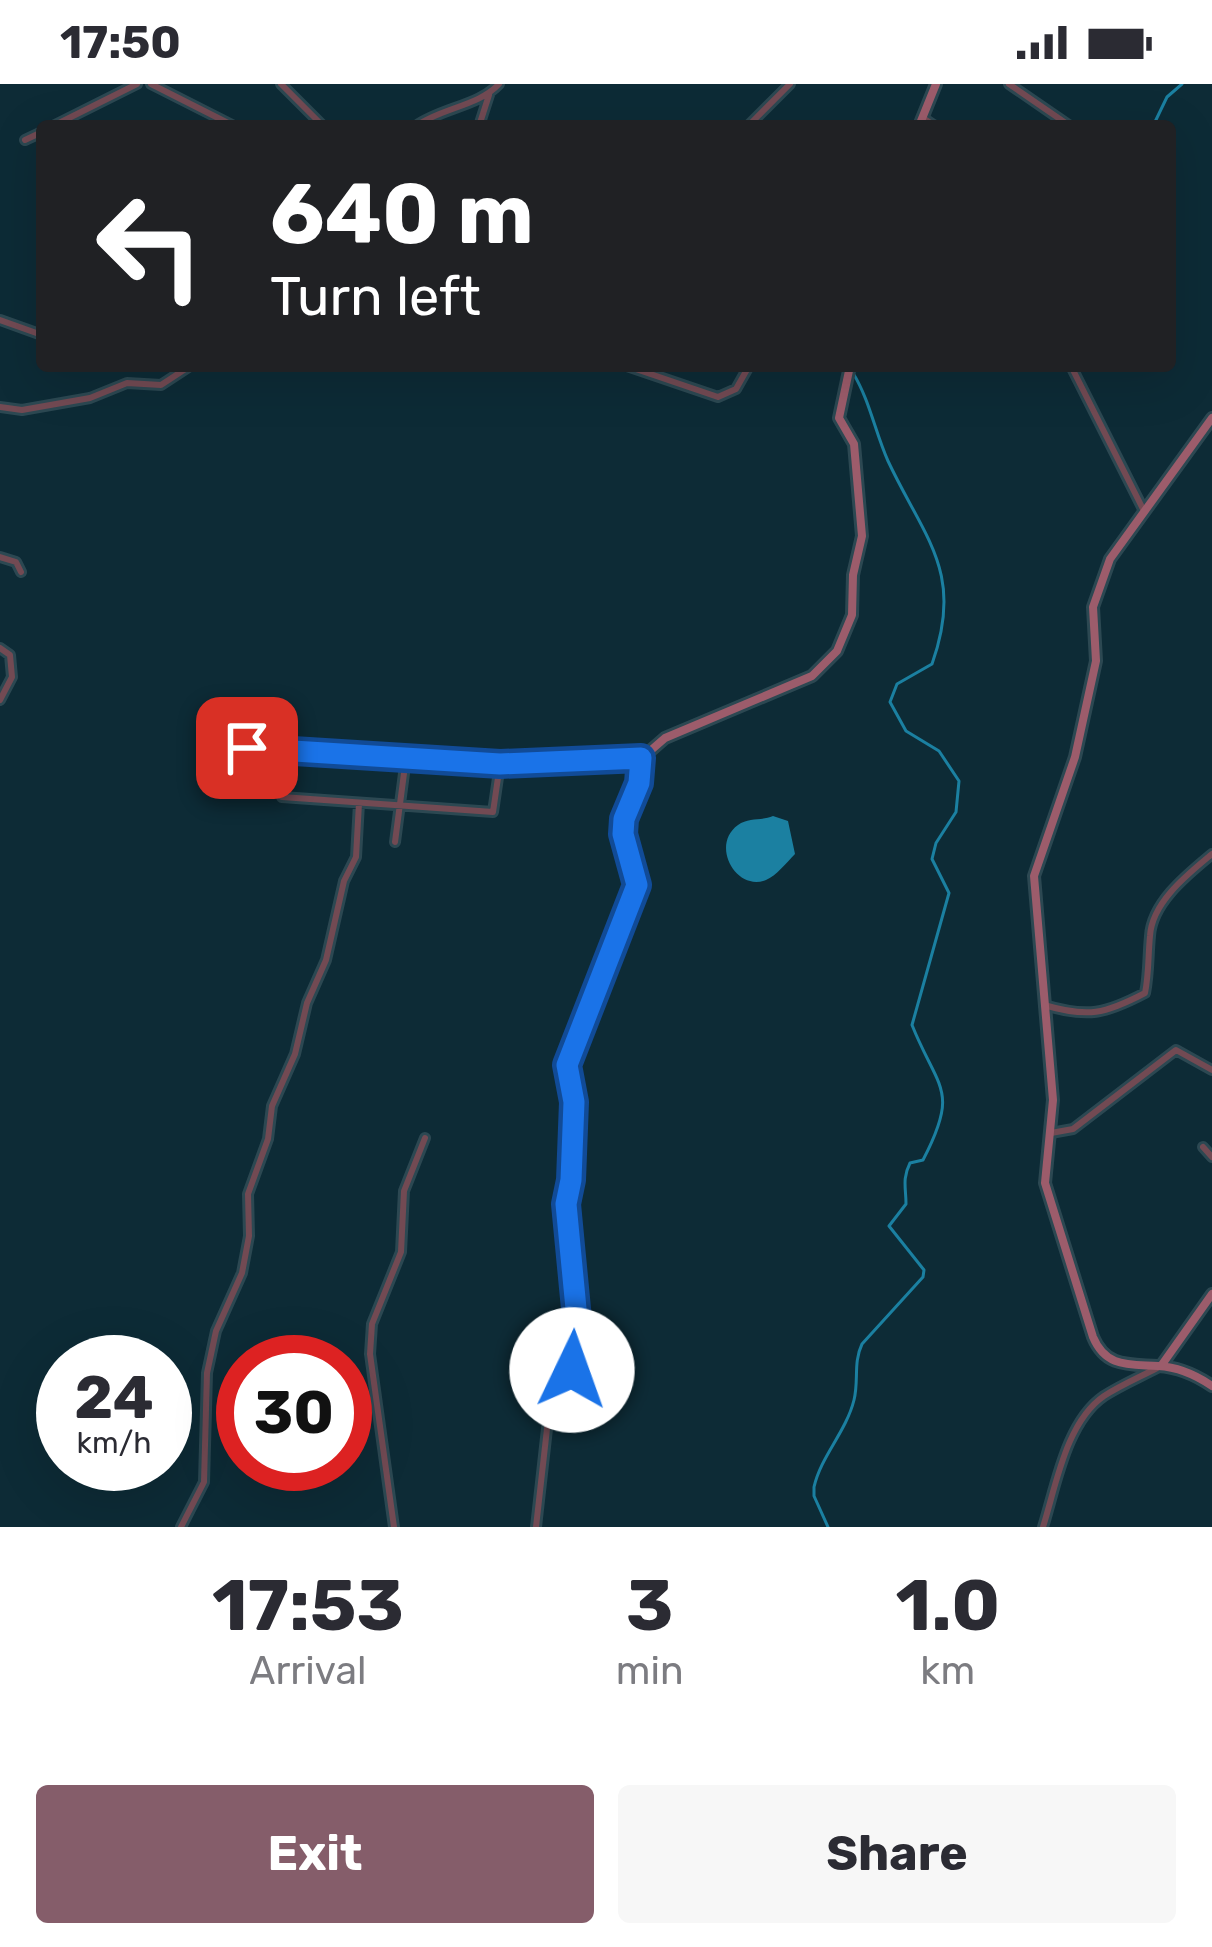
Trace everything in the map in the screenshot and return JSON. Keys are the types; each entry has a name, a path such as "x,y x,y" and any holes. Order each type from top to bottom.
{"main road":[{"path":"922,120 935,84"},
{"path":"247,748 500,764 641,758 665,739 812,676 837,651 852,615 853,575 862,536 854,444 839,418 849,372"},
{"path":"1212,418 1110,559 1093,607 1096,661 1075,757 1034,876 1053,1100 1045,1183 1097,1347 1125,1366 1161,1366 1195,1375 1212,1386"},
{"path":"1161,1366 1212,1294"}],"street":[{"path":"65,120 137,84"},
{"path":"151,84 222,120"},
{"path":"281,84 317,120"},
{"path":"481,120 489,95 499,84"},
{"path":"754,120 790,84"},
{"path":"1009,84 1061,120"},
{"path":"424,120 489,95"},
{"path":"25,140 36,134"},
{"path":"0,320 36,332"},
{"path":"0,407 22,410 90,398 127,382 161,385 181,372"},
{"path":"645,372 718,397 729,395 745,372"},
{"path":"1074,372 1144,511"},
{"path":"0,557 16,562 21,572"},
{"path":"0,648 10,655 12,677 0,700"},
{"path":"395,842 406,758"},
{"path":"536,1527 550,1402 572,1370 579,1340 566,1204 574,1102 567,1065 637,885 623,834 639,783 641,758"},
{"path":"282,797 494,812 500,764"},
{"path":"182,1527 204,1482 207,1373 216,1331 242,1273 249,1236 248,1194 268,1139 272,1106 326,960 344,880 356,857 359,803"},
{"path":"1044,1005 1091,1014 1145,993 1151,966 1150,931 1158,910 1212,854"},
{"path":"1051,1133 1073,1130 1176,1050 1212,1070"},
{"path":"394,1527 370,1354 372,1324 401,1252 404,1191 424,1138"},
{"path":"1203,1147 1212,1157"},
{"path":"1043,1527 1068,1447 1088,1412 1101,1398 1161,1366"}],"water":[{"path":"773,816 788,821 795,854 766,880 745,879 730,864 726,844 730,834 742,823"}],"waterway":[{"path":"1156,120 1167,97 1182,84"},
{"path":"828,1527 814,1487 850,1412 859,1351 923,1277 924,1270 889,1226 906,1204 910,1163 923,1160 941,1118 941,1090 912,1025 949,893 932,859 936,843 956,812 959,781 939,751 906,731 890,702 897,684 932,664 941,632 942,580 853,373"}],"route":[{"path":"247,748 500,764 641,758 639,783 623,834 637,885 567,1065 574,1102 566,1204 579,1340 572,1370"}]}
